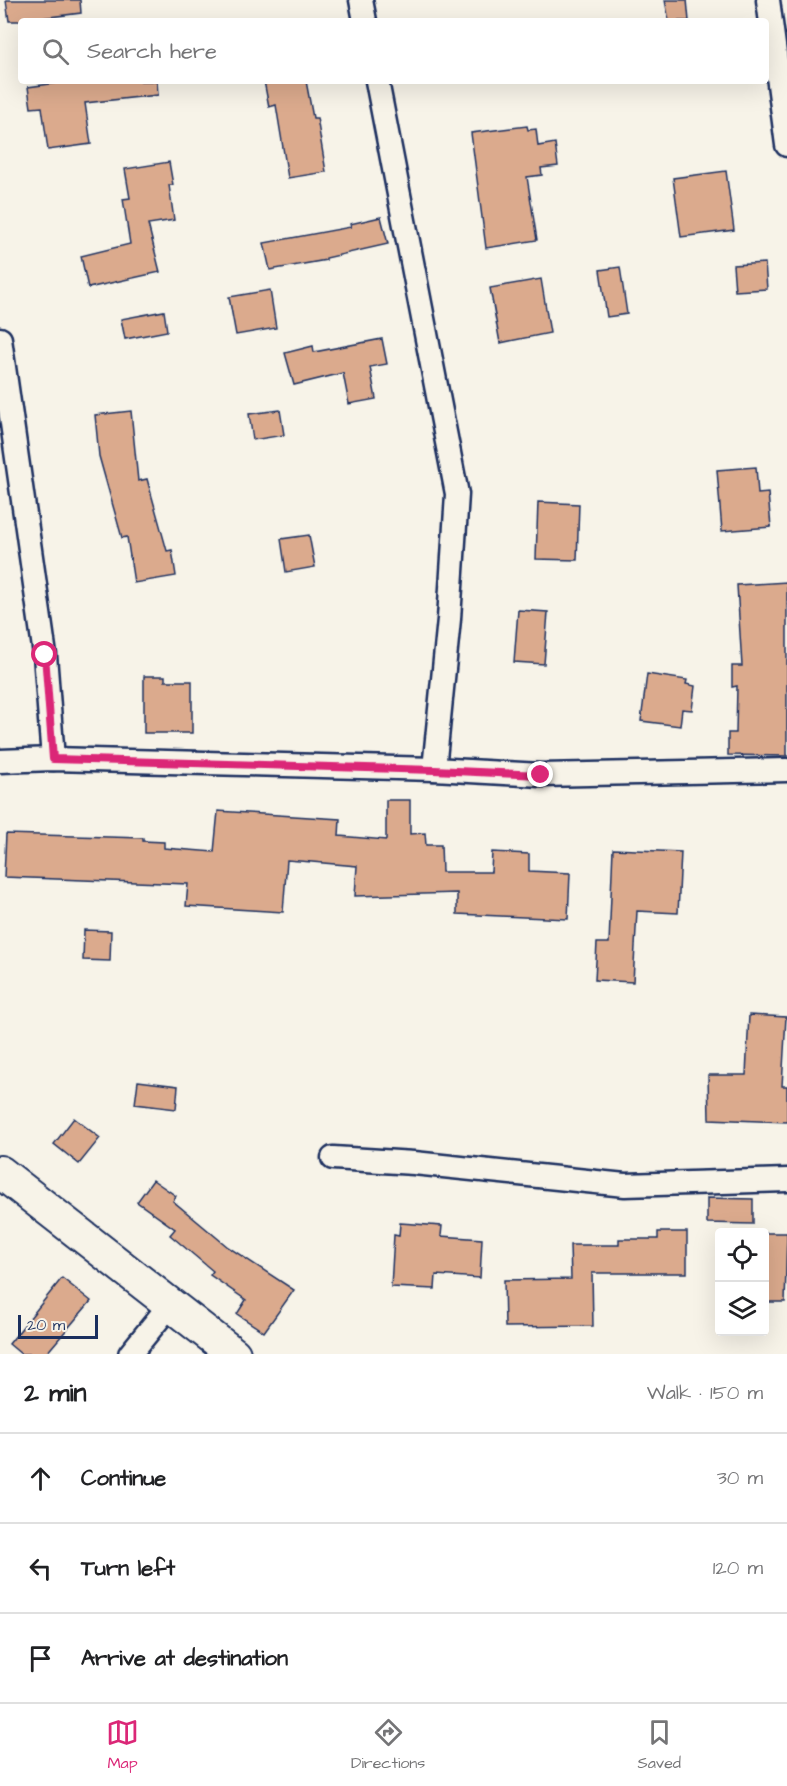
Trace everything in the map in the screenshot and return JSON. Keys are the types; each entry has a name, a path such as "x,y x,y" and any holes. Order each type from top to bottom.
{"main road":[{"path":"0,1172 169,1306 234,1354"}],"street":[{"path":"361,0 364,18"},
{"path":"768,0 779,28 787,145"},
{"path":"378,84 457,494 449,619 434,770"},
{"path":"1,349 45,655 53,759"},
{"path":"0,761 53,759 541,775 787,770"},
{"path":"333,1158 414,1163 625,1185 787,1180"},
{"path":"130,1354 169,1306"}],"building":[{"path":"6,0 80,0 81,13 42,18 18,18 18,21 9,21"},
{"path":"665,0 687,0 689,18 668,18"},
{"path":"50,84 157,84 158,95 85,103 91,144 48,150 42,107 31,108 28,87"},
{"path":"265,84 307,84 313,118 317,118 326,172 288,178 276,105 269,107"},
{"path":"527,126 528,130 536,129 538,146 555,143 558,166 541,168 542,175 527,177 537,240 486,248 471,133"},
{"path":"169,162 173,185 169,185 174,220 148,224 160,272 88,288 81,256 130,244 123,199 130,198 125,169"},
{"path":"726,171 734,230 681,237 673,178"},
{"path":"381,217 388,244 326,258 326,260 270,270 264,243 351,227 350,224"},
{"path":"765,263 767,289 735,291 733,265"},
{"path":"620,267 627,314 607,317 600,270"},
{"path":"541,279 550,333 500,343 490,288"},
{"path":"270,290 276,328 236,335 229,297"},
{"path":"164,311 167,331 125,339 121,319"},
{"path":"382,339 387,364 370,367 376,399 349,404 343,373 294,385 285,353 313,346 314,352"},
{"path":"280,410 284,435 253,440 249,414"},
{"path":"131,411 138,481 147,479 167,551 172,550 176,576 134,583 127,537 122,538 99,456 95,415"},
{"path":"756,467 758,494 768,493 771,527 722,531 717,470"},
{"path":"538,502 579,504 577,560 536,559"},
{"path":"309,535 315,567 286,572 281,539"},
{"path":"787,582 787,756 728,755 728,733 736,733 737,686 732,687 732,666 742,666 737,585"},
{"path":"518,610 548,612 544,664 514,662"},
{"path":"647,674 687,680 686,684 695,686 692,710 682,709 680,726 641,721"},
{"path":"144,676 165,676 165,681 192,681 192,733 144,733"},
{"path":"386,800 410,800 410,834 425,833 426,845 441,845 442,872 491,872 492,852 529,854 529,871 570,873 568,919 457,914 457,893 355,896 357,866 287,860 283,912 186,906 188,884 4,877 6,834 143,838 143,841 164,842 164,848 214,852 218,811 340,819 339,836 386,840"},
{"path":"613,849 681,852 678,913 637,911 633,982 595,980 597,943 609,943"},
{"path":"84,930 111,931 110,961 83,960"},
{"path":"749,1015 786,1017 782,1086 787,1086 787,1122 709,1119 708,1075 746,1075"},
{"path":"138,1081 178,1086 176,1109 135,1104"},
{"path":"74,1118 100,1138 79,1164 54,1144"},
{"path":"153,1180 176,1196 173,1201 228,1247 294,1290 264,1332 237,1314 246,1300 210,1275 213,1271 170,1235 175,1229 137,1202"},
{"path":"707,1198 753,1199 753,1224 707,1223"},
{"path":"400,1223 442,1226 441,1236 482,1239 480,1278 436,1275 435,1289 391,1287 394,1235 399,1236"},
{"path":"658,1232 687,1232 687,1273 592,1273 593,1326 505,1327 504,1280 571,1279 570,1245 619,1245 619,1239 658,1239"},
{"path":"769,1233 787,1233 785,1302 769,1302"},
{"path":"62,1278 91,1301 46,1354 21,1354 9,1344"}],"route":[{"path":"45,655 53,759 541,775"}]}
